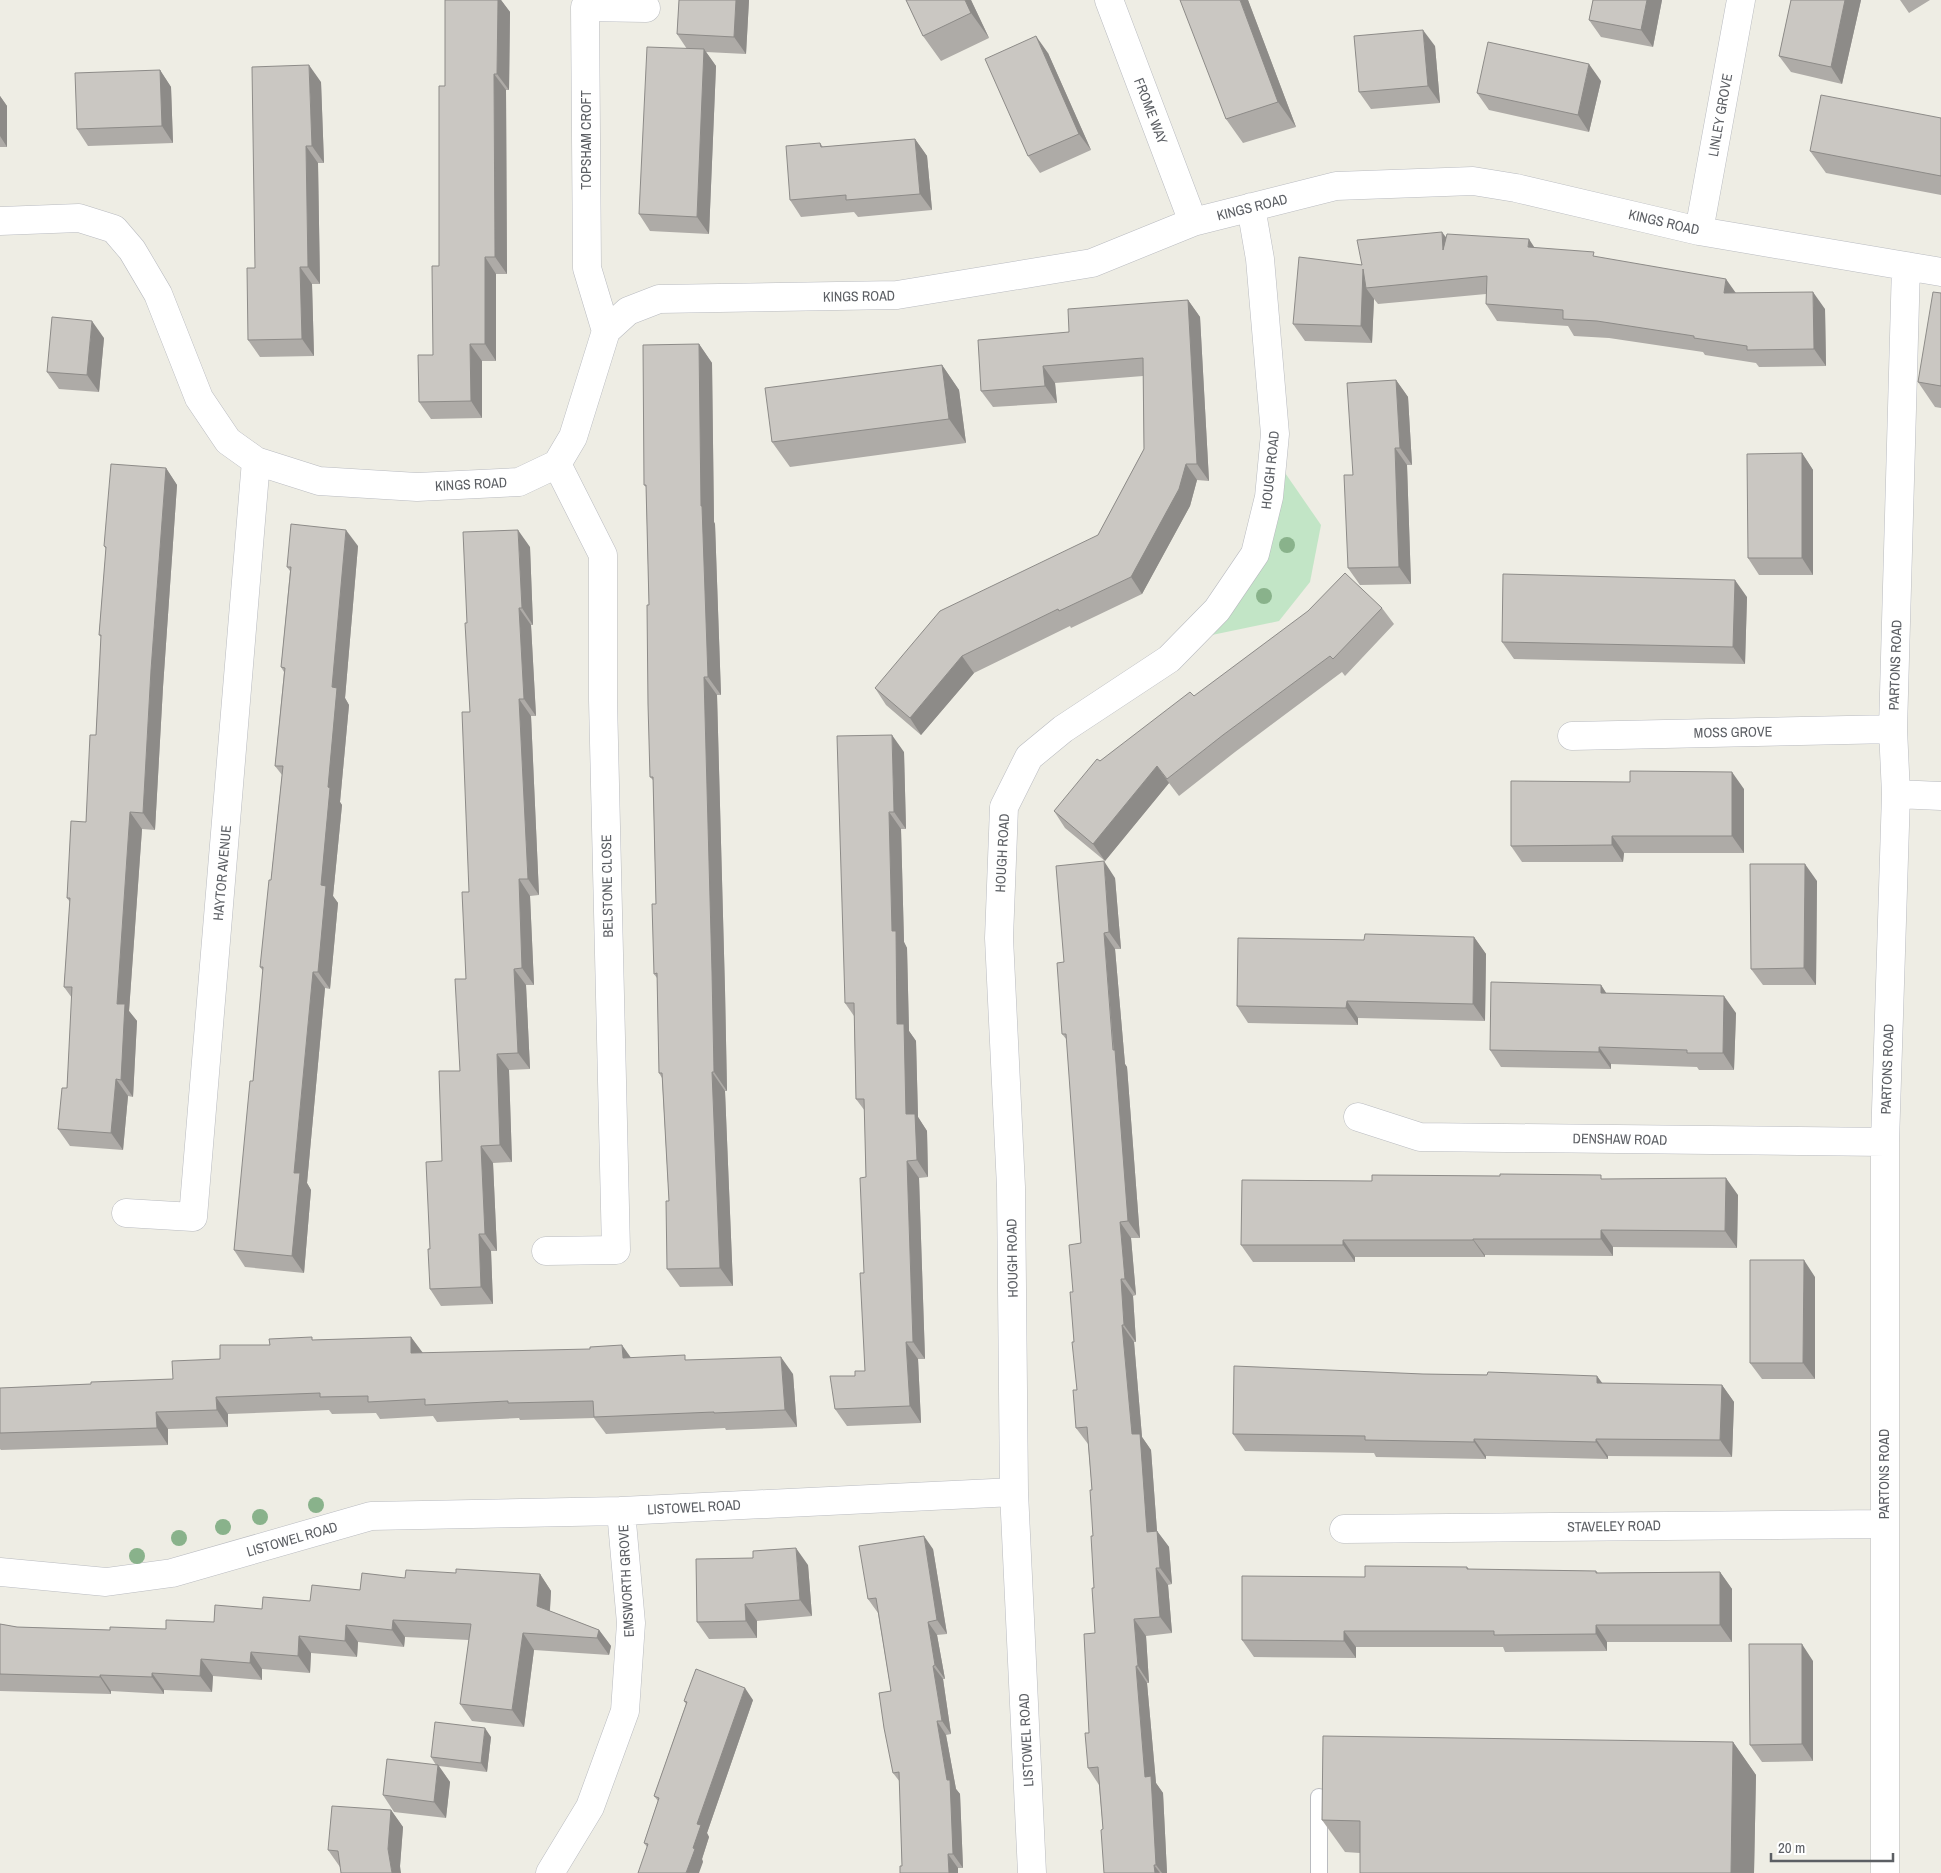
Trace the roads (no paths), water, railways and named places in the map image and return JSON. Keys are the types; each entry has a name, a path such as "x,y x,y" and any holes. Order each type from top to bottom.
{"street":[{"name":"FROME WAY","path":"1109,0 1193,222"},
{"name":"LINLEY GROVE","path":"1699,231 1741,0"},
{"name":"TOPSHAM CROFT","path":"606,331 587,268 585,7 646,8"},
{"name":"KINGS ROAD","path":"606,331 628,312 659,299 897,295 1092,263 1193,222 1336,186 1472,181 1516,188 1699,231 1941,272"},
{"name":"HOUGH ROAD","path":"1014,1492 1011,1187 998,938 1004,806 1029,757 1063,729 1169,659 1217,610 1255,554 1269,498 1275,434 1260,259 1251,208"},
{"name":"KINGS ROAD","path":"0,221 79,218 114,229 132,250 158,294 199,398 228,441 256,461 319,480 417,487 518,482 557,464"},
{"name":"PARTONS ROAD","path":"1885,1873 1885,1142 1896,794 1893,729 1906,266"},
{"path":"557,464 573,437 606,331"},
{"name":"HAYTOR AVENUE","path":"126,1213 193,1217 256,461"},
{"name":"BELSTONE CLOSE","path":"546,1251 616,1250 603,700 603,555 557,464"},
{"name":"MOSS GROVE","path":"1572,736 1893,729"},
{"path":"1896,794 1941,796"},
{"name":"DENSHAW ROAD","path":"1358,1117 1420,1137 1885,1142"},
{"name":"LISTOWEL ROAD","path":"0,1572 106,1582 172,1573 371,1516 621,1511 1014,1492 1032,1873"},
{"name":"EMSWORTH GROVE","path":"550,1873 590,1807 625,1711 630,1623 621,1511"},
{"name":"STAVELEY ROAD","path":"1344,1529 1884,1524"}],"lane":[{"path":"1319,1797 1319,1873"}]}
